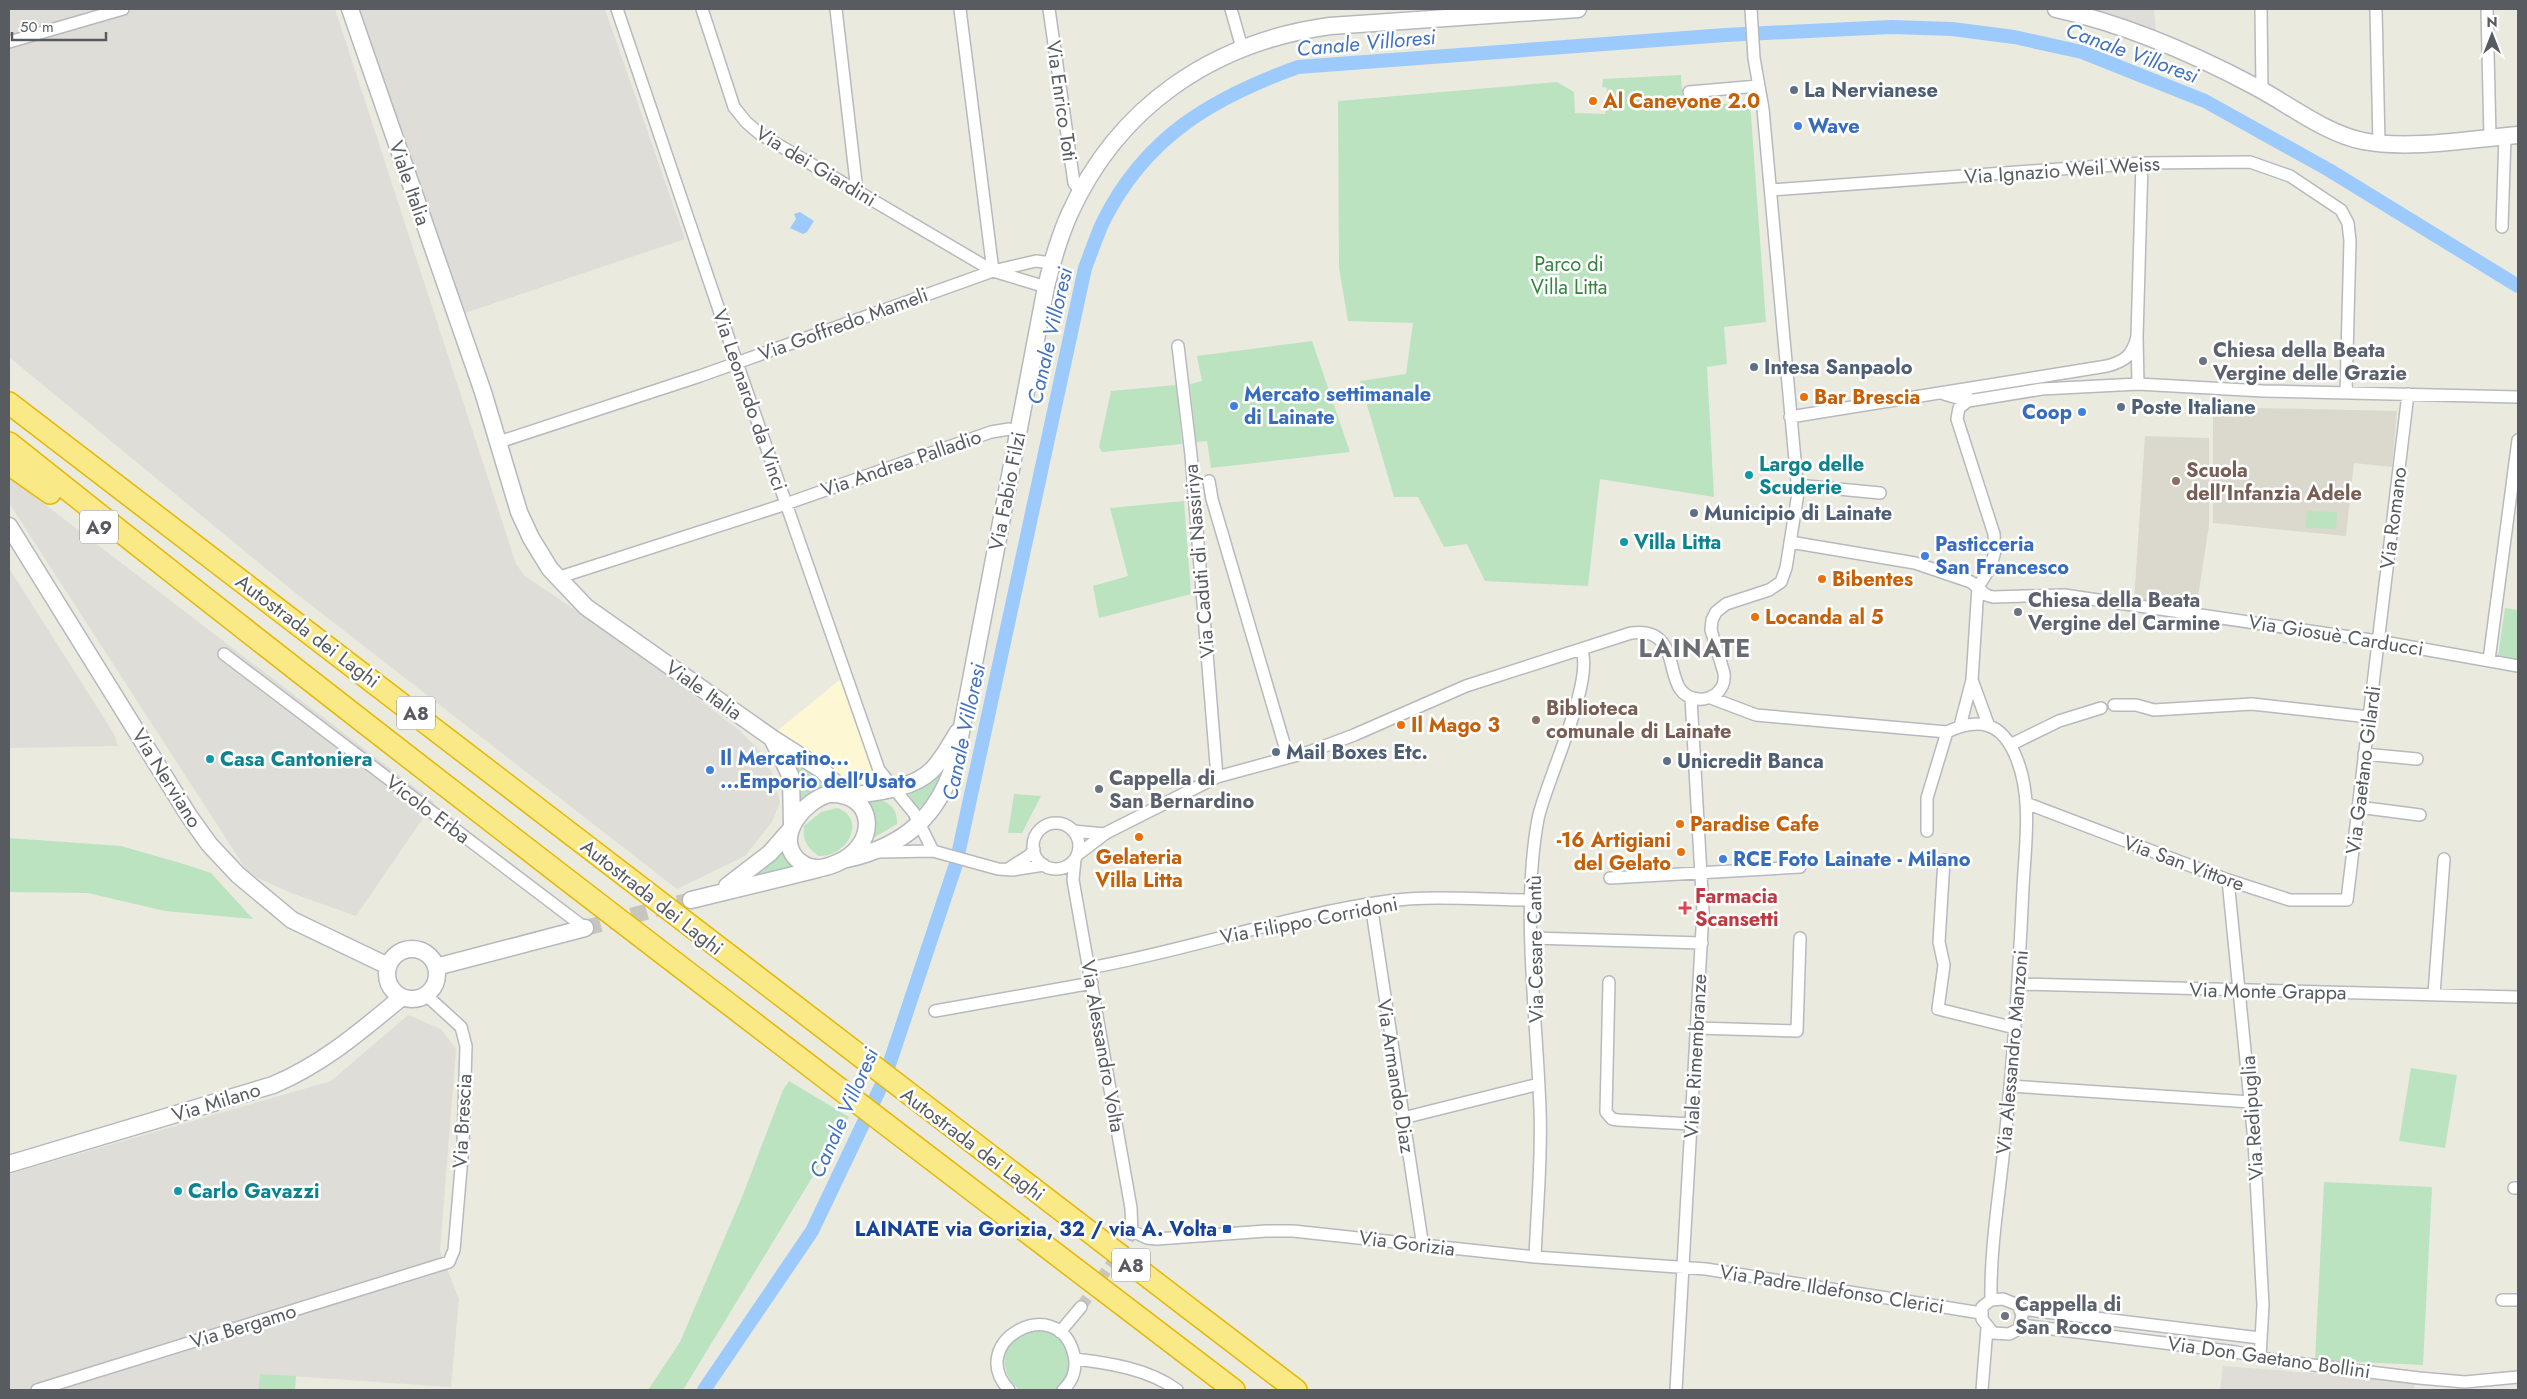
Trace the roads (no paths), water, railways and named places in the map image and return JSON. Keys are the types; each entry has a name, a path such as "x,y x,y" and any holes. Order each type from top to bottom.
{"highway":[{"name":"Autostrada dei Laghi","path":"9,403 379,685 820,1027 1296,1390"},
{"name":"Autostrada dei Laghi","path":"9,443 191,588 793,1054 1234,1390"},
{"name":"A9","path":"9,464 191,588"}],"street":[{"path":"9,42 123,9"},
{"name":"Viale Italia","path":"350,9 512,483 540,551 557,578 577,598 605,616 637,642 772,738 827,774 848,796"},
{"name":"Via Leonardo da Vinci","path":"617,9 736,363 879,770 892,788 909,806 933,850"},
{"name":"Via dei Giardini","path":"702,9 734,107 746,122 760,134 993,271"},
{"path":"836,9 857,191"},
{"path":"960,9 993,271 1046,287"},
{"name":"Via Enrico Toti","path":"1049,9 1074,183 1081,192"},
{"path":"1231,9 1242,48"},
{"name":"Via Fabio Filzi","path":"847,859 872,853 898,840 919,823 943,794 956,758 1052,263 1069,215 1113,141 1133,119 1190,74 1242,48 1298,30 1441,13 1578,9"},
{"path":"1701,699 1720,690 1724,680 1711,630 1714,616 1726,604 1778,585 1784,577 1797,485 1771,190 1763,109 1754,58 1751,9"},
{"path":"2056,9 2088,16 2149,38 2222,69 2338,132 2361,141 2379,144 2504,136"},
{"path":"2262,9 2262,90"},
{"path":"2376,9 2379,144"},
{"path":"2487,9 2504,136 2502,226"},
{"path":"1689,92 1758,86"},
{"name":"Via Ignazio Weil Weiss","path":"1771,190 2142,163 2238,161 2261,164 2290,176 2341,210 2348,223 2350,241 2346,392"},
{"path":"2138,384 2137,337 2142,163"},
{"name":"Via Goffredo Mameli","path":"497,436 736,363 993,271 1036,261 1052,263"},
{"path":"1960,726 1972,680 1978,587 1991,566 1995,551 1994,534 1957,419 1959,408 1969,395 2113,364 2129,356 2137,337"},
{"name":"Via Caduti di Nassiriya","path":"1178,346 1191,455 1217,777"},
{"path":"2113,364 2115,373 2113,385"},
{"path":"1790,418 1944,394 1969,395 2138,384 2169,388 2518,397"},
{"name":"Via Romano","path":"2378,641 2408,394"},
{"name":"Via Andrea Palladio","path":"557,578 787,504 991,432 1009,429 1018,432"},
{"path":"2489,660 2518,440"},
{"path":"1209,481 1212,499 1288,758"},
{"path":"1797,485 1880,493"},
{"name":"Via Nerviano","path":"9,526 188,816 209,844 238,875 292,920 388,966"},
{"name":"Via Giosuè Carducci","path":"1790,542 1915,563 1978,587 1986,595 1993,597 2064,595 2378,641 2518,666"},
{"path":"872,853 933,850 992,868 1006,870 1044,865 1059,869 1069,865 1106,833 1217,777 1288,758 1354,736 1489,677 1631,633 1644,632 1654,635 1665,647 1679,688 1701,699 1756,714 1947,732 1970,723 1988,724 1972,680"},
{"name":"Via Gaetano Gilardi","path":"2347,900 2378,641"},
{"name":"Via Cesare Cantù","path":"1535,1257 1540,1112 1532,900 1539,818 1572,721 1584,660 1580,649"},
{"name":"Vicolo Erba","path":"224,654 585,928"},
{"name":"Viale Rimembranze","path":"1676,1390 1702,943 1703,911 1691,722 1701,699"},
{"path":"2114,705 2136,705 2154,710 2218,704 2252,704 2369,717"},
{"path":"2010,745 2059,721 2101,708"},
{"name":"Via Alessandro Manzoni","path":"1988,724 2002,735 2017,758 2026,803 2019,984 1991,1300"},
{"name":"Via Fabio Filzi","path":"848,796 911,783 930,772 962,726"},
{"path":"1927,832 1927,798 1947,732"},
{"name":"Viale Italia","path":"772,738 791,777 792,827"},
{"path":"2364,754 2417,759"},
{"path":"691,900 820,868 847,859 864,841 867,825 862,809 848,796 836,793 814,800 758,864 717,893"},
{"name":"Via San Vittore","path":"2026,803 2228,880 2290,900 2347,900"},
{"path":"2358,807 2420,815"},
{"path":"1006,870 1030,854 1034,849 1037,835 1049,825 1062,824 1073,831 1106,833"},
{"path":"792,827 790,847 796,858 806,866 820,868"},
{"path":"1073,831 1079,843 1076,857"},
{"path":"1034,849 1038,859 1044,865"},
{"name":"Via Alessandro Volta","path":"1076,857 1073,880 1131,1208 1132,1232"},
{"path":"2434,994 2444,859"},
{"path":"1944,860 1939,942 1944,965 1938,1009 2015,1028"},
{"path":"1610,878 1800,867"},
{"name":"Via Redipuglia","path":"2228,880 2251,1102 2263,1275 2260,1357"},
{"name":"Via Filippo Corridoni","path":"1089,968 1312,915 1371,904 1422,899 1532,900"},
{"name":"Via Armando Diaz","path":"1371,904 1402,1118 1423,1246"},
{"path":"436,967 585,928"},
{"path":"1532,938 1702,943"},
{"path":"1696,1028 1797,1031 1800,938"},
{"path":"409,949 423,951 429,955 436,967 436,980 426,995 418,998 402,997 396,993 388,980 388,966 396,954 409,949"},
{"path":"1609,982 1606,1112 1612,1119 1618,1120 1691,1124"},
{"path":"934,1011 1092,983"},
{"name":"Via Monte Grappa","path":"2019,984 2518,997"},
{"name":"Via Brescia","path":"426,995 461,1027 466,1046 462,1145 454,1250 448,1262"},
{"name":"Via Milano","path":"9,1164 273,1085 302,1073 339,1049 402,997"},
{"path":"1402,1118 1539,1084"},
{"path":"2010,1086 2251,1102"},
{"name":"Via Gorizia","path":"1132,1232 1147,1238 1157,1239 1266,1231 1293,1231 1535,1257 1683,1268"},
{"name":"Via Bergamo","path":"37,1390 448,1262"},
{"name":"Via Padre Ildefonso Clerici","path":"1683,1268 1706,1268 1981,1312"},
{"path":"1982,1390 1987,1328 1981,1312 1982,1307 1991,1300 2006,1299 2013,1301 2021,1309 2021,1325 2016,1331 2009,1334 1998,1334 1987,1328"},
{"path":"2502,1300 2518,1300"},
{"path":"1060,1332 1082,1307"},
{"name":"Via Don Gaetano Bollini","path":"2021,1309 2260,1338"},
{"path":"1002,1387 998,1370 998,1358 1001,1347 1012,1334 1026,1326 1038,1324 1050,1326 1060,1332 1067,1339 1075,1359 1072,1379 1063,1390"},
{"name":"Via Don Gaetano Bollini","path":"2021,1325 2465,1382 2518,1377"},
{"path":"1984,1360 1998,1334"},
{"path":"1075,1359 1140,1372 1169,1384 1177,1390"}],"water":[{"path":"800,212 814,221 807,232 803,234 790,228 796,219 794,214"}],"waterway":[{"name":"Canale Villoresi","path":"704,1390 812,1231 884,1080 956,864 1085,268 1098,233 1120,192 1139,166 1160,144 1184,124 1210,107 1237,92 1298,67 1725,35 1891,27 1952,29 2014,37 2082,52 2205,101 2329,170 2518,286"}],"tunnel":[{"path":"585,928 691,900"},
{"path":"1081,1307 1132,1234"}],"place":[{"name":"La Nervianese","path":"1794,90"},
{"name":"Al Canevone 2.0","path":"1593,101"},
{"name":"Wave","path":"1798,126"},
{"name":"Chiesa della Beata Vergine delle Grazie","path":"2203,361"},
{"name":"Intesa Sanpaolo","path":"1754,367"},
{"name":"Bar Brescia","path":"1804,397"},
{"name":"Mercato settimanale di Lainate","path":"1234,406"},
{"name":"Poste Italiane","path":"2121,407"},
{"name":"Coop","path":"2082,412"},
{"name":"Largo delle Scuderie","path":"1749,475"},
{"name":"Scuola dell'Infanzia Adele","path":"2176,481"},
{"name":"Municipio di Lainate","path":"1694,513"},
{"name":"Villa Litta","path":"1624,542"},
{"name":"Pasticceria San Francesco","path":"1925,556"},
{"name":"Bibentes","path":"1822,579"},
{"name":"Chiesa della Beata Vergine del Carmine","path":"2018,612"},
{"name":"Locanda al 5","path":"1755,617"},
{"name":"Biblioteca comunale di Lainate","path":"1536,720"},
{"name":"Il Mago 3","path":"1401,725"},
{"name":"Mail Boxes Etc.","path":"1276,752"},
{"name":"Casa Cantoniera","path":"210,759"},
{"name":"Unicredit Banca","path":"1667,761"},
{"name":"Il Mercatino... ...Emporio dell'Usato","path":"710,770"},
{"name":"Cappella di San Bernardino","path":"1099,789"},
{"name":"Paradise Cafe","path":"1680,824"},
{"name":"Gelateria Villa Litta","path":"1139,837"},
{"name":"-16 Artigiani del Gelato","path":"1681,852"},
{"name":"RCE Foto Lainate - Milano","path":"1723,859"},
{"name":"Farmacia Scansetti","path":"1685,908"},
{"name":"Carlo Gavazzi","path":"178,1191"},
{"name":"LAINATE via Gorizia, 32 / via A. Volta","path":"1227,1229"},
{"name":"Cappella di San Rocco","path":"2005,1316"}],"district":[{"name":"LAINATE","path":"1695,648"}],"park label":[{"name":"Parco di Villa Litta","path":"1569,276"}]}
